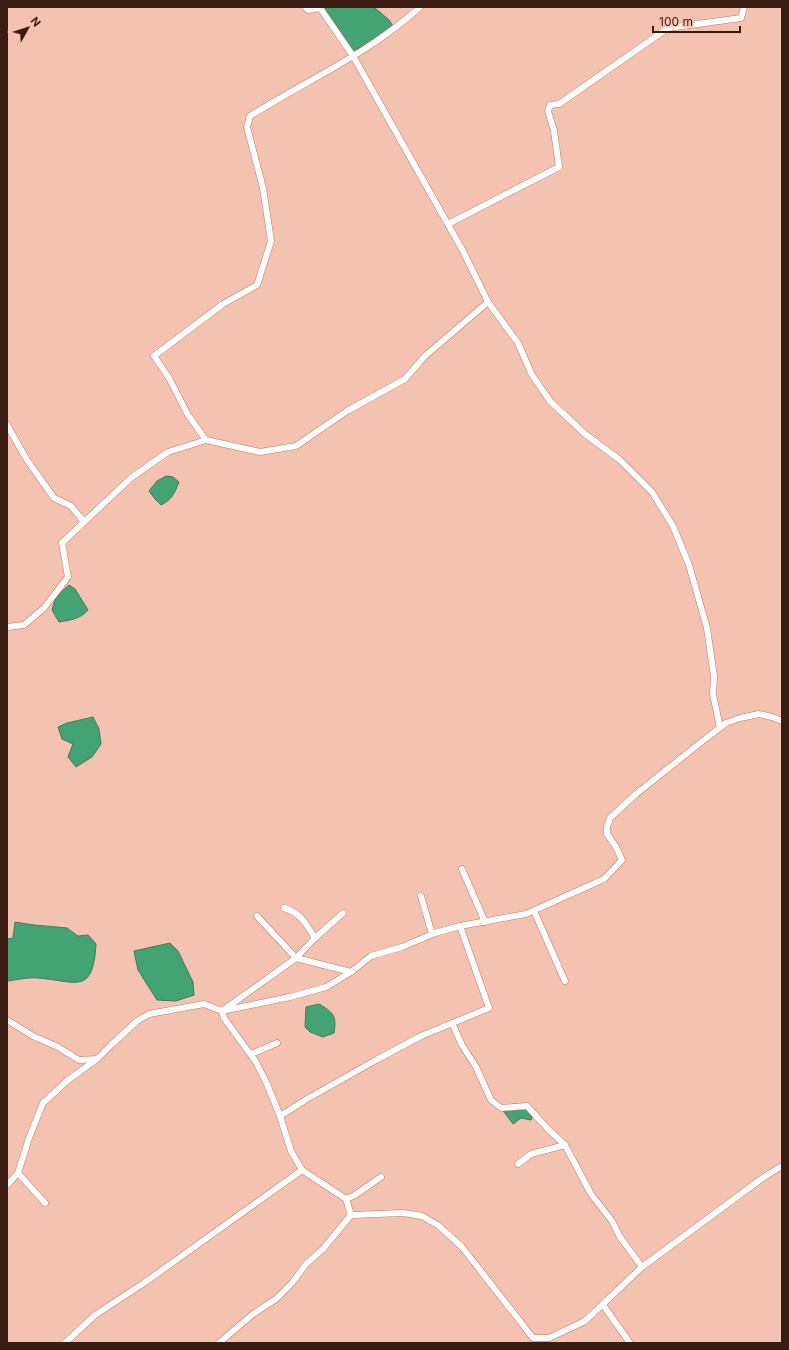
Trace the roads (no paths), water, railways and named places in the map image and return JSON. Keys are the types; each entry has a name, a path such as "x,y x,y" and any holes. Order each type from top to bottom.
{"street":[{"path":"305,7 308,10 320,8 353,56 463,251 488,302 518,343 532,375 550,401 585,434 620,460 652,492 673,526 689,565 707,628 714,677 713,694 720,728"},
{"path":"206,440 188,415 169,378 154,356 223,304 257,285 271,241 263,188 247,127 250,116 283,95 329,71 353,56 408,18 420,7"},
{"path":"448,224 559,167 554,131 548,111 550,105 559,104 668,28 741,18 744,7"},
{"path":"7,627 24,625 44,608 68,577 62,543 132,477 168,452 206,440 260,452 296,446 347,411 405,379 425,356 488,302"},
{"path":"7,425 27,460 54,498 71,506 84,522"},
{"path":"7,1185 18,1173 29,1138 43,1103 68,1080 97,1060 111,1044 149,1014 204,1004 222,1011 311,992 326,987 352,972 371,956 402,947 432,934 460,926 526,914 604,879 622,860 616,847 607,834 607,827 610,818 636,794 726,723 759,714 782,721"},
{"path":"462,869 485,922"},
{"path":"421,896 432,934"},
{"path":"284,908 293,910 315,938"},
{"path":"534,911 565,981"},
{"path":"222,1011 296,958 315,938 343,913"},
{"path":"257,916 296,958 352,972"},
{"path":"280,1116 307,1099 421,1036 489,1008 460,926"},
{"path":"222,1011 224,1018 251,1054 267,1084 280,1116 291,1151 302,1170 346,1199 351,1215"},
{"path":"7,1020 33,1036 58,1047 79,1060 97,1060"},
{"path":"452,1023 462,1045 476,1067 491,1100 501,1108 527,1106 565,1145 591,1194 612,1221 620,1237 642,1267"},
{"path":"251,1054 277,1043"},
{"path":"518,1164 531,1154 565,1145"},
{"path":"219,1343 253,1314 276,1299 292,1283 306,1264 323,1249 351,1215 404,1213 422,1216 439,1226 462,1247 533,1338 549,1338 585,1321 642,1267 782,1166"},
{"path":"65,1343 95,1315 139,1287 302,1170"},
{"path":"18,1173 45,1203"},
{"path":"346,1199 355,1195 381,1177"},
{"path":"603,1304 630,1343"}]}
